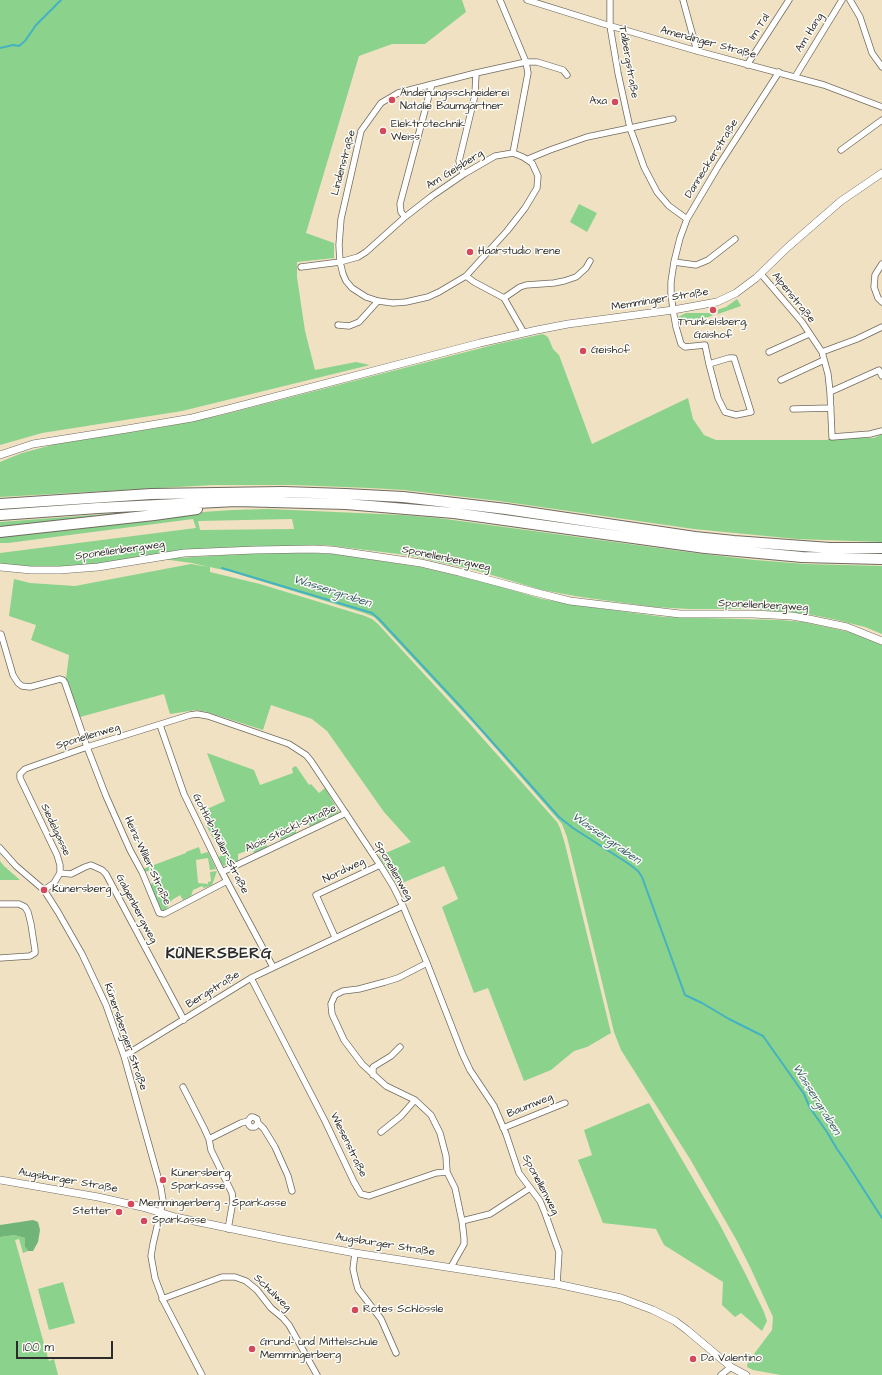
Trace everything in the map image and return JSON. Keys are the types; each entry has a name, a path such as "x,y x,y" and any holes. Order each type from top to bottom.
{"highway":[{"path":"0,504 152,494 256,492 345,494 410,498 491,507 688,536 734,541 830,548 882,548"},
{"path":"0,515 98,508 236,502 315,502 415,509 488,517 712,548 802,557 882,559"},
{"path":"0,532 176,512 236,502"}],"street":[{"path":"340,262 346,281 352,288 366,297 378,301 393,302 418,300 439,292 466,276 507,231 525,208 535,192 538,184 538,176 534,167 528,159 513,153 528,73 526,62 500,0"},
{"name":"Amendinger Straße","path":"527,0 697,51 824,85 882,107"},
{"name":"Talbergstraße","path":"610,0 610,26 630,128 644,167 656,192 669,206 687,219"},
{"path":"683,0 697,51"},
{"name":"Im Tal","path":"747,65 789,0"},
{"name":"Am Hang","path":"795,77 842,0"},
{"path":"850,0 860,17 872,53 882,67"},
{"path":"526,62 537,62 563,70 567,75"},
{"name":"Lindenstraße","path":"340,262 339,245 341,219 361,131 381,103 398,93 526,62"},
{"name":"Danneckerstraße","path":"709,364 705,345 685,347 681,344 676,327 671,293 674,262 680,238 687,219 719,165 779,72"},
{"path":"464,174 459,161 475,95 476,73"},
{"path":"404,218 400,212 400,204 432,84"},
{"path":"528,159 587,137 673,119"},
{"path":"841,150 882,120"},
{"name":"Am Geisberg","path":"301,267 340,262 358,257 366,252 404,218 432,196 464,174 496,156 513,153"},
{"name":"Memminger Straße","path":"0,455 33,444 141,427 232,408 524,333 568,324 708,304 728,297 741,290 761,274 788,247 841,201 882,172"},
{"path":"674,262 696,265 708,260 734,239"},
{"path":"504,298 520,287 526,285 554,283 576,277 586,268 590,261"},
{"path":"882,264 875,275 874,287 878,298 882,302"},
{"name":"Alpenstraße","path":"761,274 802,322 822,352 828,374 832,437 870,434 882,430"},
{"path":"466,276 504,298 524,333"},
{"path":"338,325 349,326 360,322 378,301"},
{"path":"822,352 857,339 882,327"},
{"name":"Alpenstraße","path":"769,352 809,334"},
{"path":"734,358 751,412 736,415 725,412 718,398 709,364 734,358"},
{"path":"781,380 824,360"},
{"path":"830,392 879,370 882,376"},
{"path":"793,409 831,408"},
{"name":"Sponellenbergweg","path":"0,567 31,570 60,570 98,567 184,553 255,550 332,550 421,563 570,601 680,614 753,614 798,617 847,627 882,640"},
{"path":"1,634 13,675 22,686 30,687 57,679 63,680 87,747"},
{"name":"Sponellenweg","path":"20,774 25,769 87,747 197,714 293,746 311,761 380,865 403,906 462,1053 470,1070 494,1106 517,1169 540,1201 560,1257 557,1284"},
{"name":"Gottlob-Müller-Straße","path":"160,725 184,794 222,872 273,966"},
{"name":"Heinz-Willer-Straße","path":"87,747 106,796 130,850 142,872 159,913 164,914 227,881"},
{"name":"Siedelgasse","path":"20,774 20,778 57,855 60,865 60,873 54,883 44,890"},
{"name":"Alois-Stöckl-Straße","path":"222,872 346,813"},
{"name":"Künersberger Straße","path":"0,848 16,866 44,890 73,936 106,1005 124,1056 159,1178 163,1202 154,1236 151,1256 154,1274 162,1299 202,1375"},
{"name":"Galgenbergweg","path":"60,873 71,874 91,865 102,870 106,874 184,1020"},
{"name":"Nordweg","path":"335,937 316,895 380,865"},
{"path":"0,904 19,904 25,907 31,924 35,950 30,956 0,958"},
{"name":"Bergstraße","path":"124,1056 273,966 403,906"},
{"path":"427,963 398,978 343,991 335,995 331,1004 332,1014 336,1026 362,1064 386,1086 415,1100 431,1115 436,1122 446,1156 447,1172 455,1188 462,1221 464,1244 454,1259 451,1267"},
{"name":"Wiesenstraße","path":"251,978 361,1194 369,1196 436,1173 447,1172"},
{"path":"373,1075 373,1067 392,1056 400,1047"},
{"path":"183,1087 209,1139 211,1150 233,1197 228,1229"},
{"path":"381,1132 401,1116 415,1100"},
{"name":"Baumweg","path":"503,1128 565,1103"},
{"path":"209,1139 240,1123 248,1121 251,1127 255,1127 258,1123 264,1129 275,1147 288,1176 292,1191"},
{"name":"Augsburger Straße","path":"0,1180 142,1206 160,1213 228,1229 355,1253 557,1284 621,1298 653,1310 675,1321 731,1367 746,1375"},
{"path":"462,1221 490,1214 530,1188"},
{"path":"355,1253 353,1270 358,1289 381,1319 396,1353"},
{"name":"Schulweg","path":"162,1299 222,1277 235,1277 246,1281 257,1290 271,1308 284,1318 317,1375"},
{"path":"721,1375 731,1367"}],"green space":[{"path":"0,0 462,0 466,12 425,44 392,44 359,56 306,233 334,243 334,258 297,262 297,277 305,331 315,370 356,362 370,365 182,411 42,433 0,445"},
{"path":"579,204 597,213 587,232 570,222"},
{"path":"737,299 741,306 718,314 717,310 726,307"},
{"path":"686,313 715,314 709,317 679,322 678,317"},
{"path":"543,334 548,337 553,349 559,355 592,444 688,398 693,419 704,435 716,440 827,440 830,438 874,438 882,434 882,542 797,539 694,529 499,501 404,490 370,488 293,485 213,485 0,497 0,462 22,453 56,444 163,427 222,415 497,344"},
{"path":"269,509 438,518 755,560 805,564 882,566 882,634 865,627 808,614 752,609 689,609 654,607 581,597 542,590 475,570 407,555 325,545 249,547 63,568 0,565 0,553 196,528 193,519 8,543 0,543 0,536 203,512","holes":["292,519 294,529 200,530 198,521"]},
{"path":"120,513 98,519 0,530 0,522"},
{"path":"256,553 336,554 420,567 488,583 542,599 664,617 803,622 849,632 882,645 882,1375 781,1375 753,1370 747,1367 748,1362 772,1330 773,1317 737,1241 690,1159 621,1050 614,1032 567,837 562,824 478,728 374,617 228,571 210,567 210,572 260,584 372,619 469,723 557,822 565,844 611,1033 587,1047 574,1051 551,1070 524,1081 488,988 474,993 442,907 458,899 444,866 397,885 379,856 411,842 384,812 327,731 312,719 271,705 263,730 207,712 196,710 170,714 164,694 80,717 66,679 69,655 31,640 36,625 9,616 14,579 30,583 75,586 191,564 209,567 162,559"},
{"path":"207,753 254,770 260,785 293,773 292,768 296,766 309,785 311,784 319,793 325,788 339,812 324,820 321,820 321,822 310,826 308,823 296,828 296,833 281,840 279,836 266,841 267,847 254,853 252,849 238,854 238,861 223,866 218,858 222,855 206,825 212,823 207,809 225,801"},
{"path":"199,847 201,854 208,852 216,869 210,870 208,858 196,860 198,883 208,884 208,882 211,881 210,872 217,871 212,885 204,888 202,886 193,890 191,896 183,900 180,895 172,900 165,911 159,911 150,885 155,881 151,870 145,872 143,869"},
{"path":"0,861 4,866 20,880 0,880"},
{"path":"649,1103 720,1225 746,1275 767,1321 762,1331 741,1313 735,1317 722,1305 723,1282 664,1245 656,1229 603,1223 578,1160 592,1155 584,1130"},
{"path":"33,1220 38,1222 40,1230 38,1242 33,1251 28,1251 25,1247 25,1238 14,1235 0,1237 0,1225"},
{"path":"14,1235 25,1238 25,1247 28,1251 23,1253 19,1239 15,1240 48,1358 49,1361 54,1359 58,1375 0,1375 0,1237"},
{"path":"63,1282 75,1323 49,1330 38,1289"}],"waterway":[{"path":"0,48 13,45 19,46 25,41 36,25 61,0"},
{"name":"Wassergraben","path":"222,568 372,613 461,707 559,817 638,871 642,877 685,995 763,1036 804,1094 810,1108 882,1218"}],"place":[{"name":"Änderungsschneiderei Natalie Baumgärtner","path":"392,100"},
{"name":"Axa","path":"615,102"},
{"name":"Elektrotechnik Weiss","path":"383,131"},
{"name":"Haarstudio Irene","path":"470,252"},
{"name":"Trunkelsberg, Gaishof","path":"713,310"},
{"name":"Geishof","path":"583,351"},
{"name":"Künersberg","path":"44,890"},
{"name":"Künersberg, Sparkasse","path":"163,1180"},
{"name":"Memmingerberg - Sparkasse","path":"131,1204"},
{"name":"Stetter","path":"119,1212"},
{"name":"Sparkasse","path":"144,1221"},
{"name":"Rotes Schlössle","path":"355,1310"},
{"name":"Grund- und Mittelschule Memmingerberg","path":"252,1349"},
{"name":"Da Valentino","path":"693,1359"}],"district":[{"name":"KÜNERSBERG","path":"219,955"}]}
